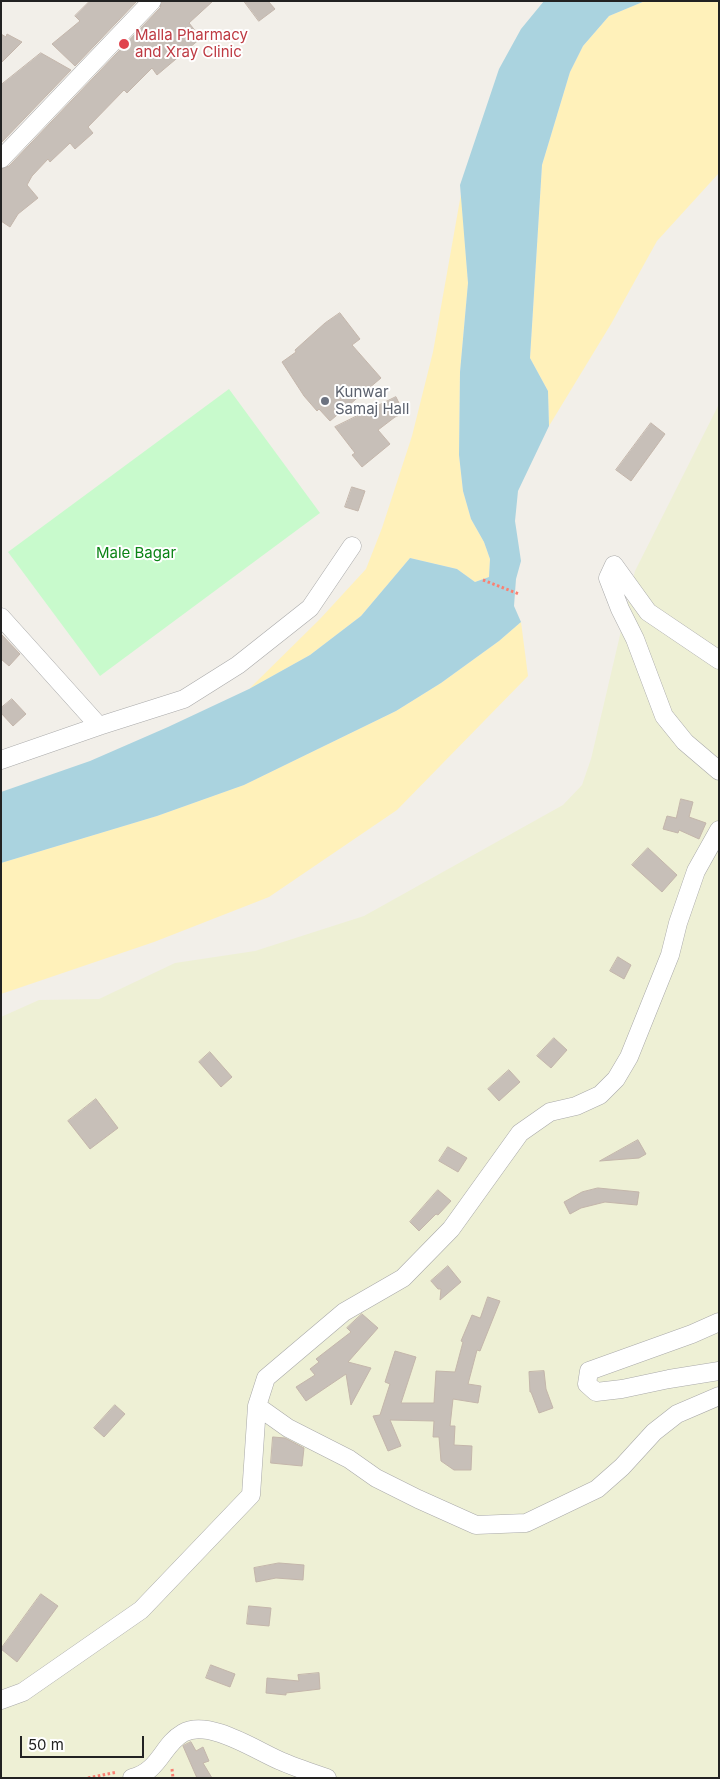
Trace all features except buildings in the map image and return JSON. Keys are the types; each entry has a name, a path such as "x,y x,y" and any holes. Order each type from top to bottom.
{"street":[{"path":"1,159 152,1"},
{"path":"1,760 98,726 184,699 238,665 310,608 352,546"},
{"path":"719,660 648,612 614,565 608,578 620,609 635,639 664,716 685,742 719,771"},
{"path":"1,618 98,726"},
{"path":"1,1700 23,1692 141,1610 251,1495 257,1406 266,1378 344,1312 403,1278 451,1230 520,1133 550,1112 576,1106 600,1095 616,1079 629,1058 670,955 678,923 696,871 719,830"},
{"path":"719,1322 692,1334 589,1371 588,1384 596,1392 669,1378 719,1371"},
{"path":"257,1406 288,1428 349,1459 376,1478 476,1525 526,1523 598,1489 622,1467 654,1432 677,1414 719,1396"},
{"path":"132,1778 142,1775 159,1760 182,1733 196,1728 219,1732 283,1762 327,1778"}],"path":[{"path":"483,580 519,594"}],"green space":[{"name":"Male Bagar","path":"229,389 320,513 100,676 8,552"},
{"path":"719,404 719,1778 1,1778 1,1017 39,1000 99,999 175,963 255,951 364,916 563,805 582,785 591,759 635,571"}],"sand":[{"path":"645,1 719,1 719,173 657,241 611,324 549,426 548,391 530,358 542,165 570,72 583,46 609,16"},
{"path":"461,194 468,283 460,372 459,455 463,491 471,519 484,542 490,559 489,577 475,582 457,569 410,558 361,616 310,655 249,689 320,619 366,569 382,528 412,436 433,352"},
{"path":"521,622 528,676 397,810 269,897 154,942 1,994 1,863 157,816 244,785 396,711 441,683 499,641"}],"water":[{"path":"544,1 645,1 609,16 583,46 570,72 542,165 530,358 548,391 549,426 518,491 515,521 521,561 516,579 514,606 521,622 499,641 441,683 396,711 244,785 157,816 1,863 1,792 90,761 168,727 249,689 310,655 361,616 410,558 457,569 475,582 489,577 490,559 484,542 471,519 463,491 459,455 460,372 468,283 460,185 499,69 521,29"}],"place":[{"name":"Malla Pharmacy and Xray Clinic","path":"124,44"},
{"name":"Kunwar Samaj Hall","path":"325,401"}]}
